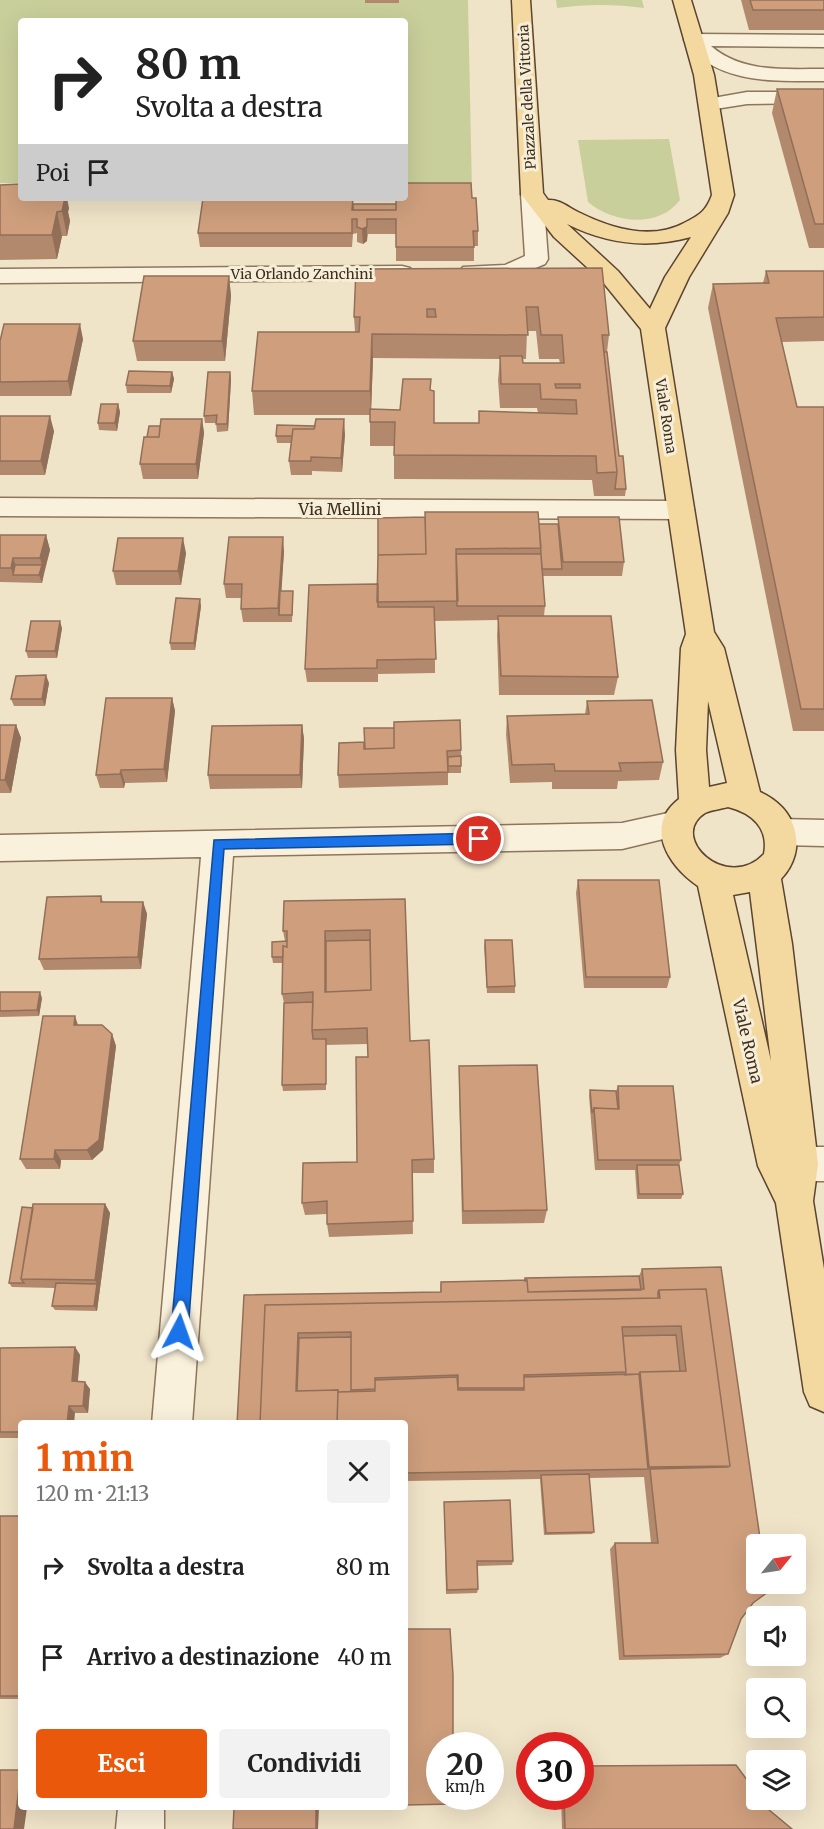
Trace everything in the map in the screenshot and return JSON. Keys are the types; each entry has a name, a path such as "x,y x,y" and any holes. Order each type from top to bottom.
{"main road":[{"name":"Piazzale della Vittoria","path":"521,0 532,194 562,232 610,276 653,328"},
{"path":"653,328 677,277 717,213 723,195 709,104 682,0"},
{"name":"Piazzale della Vittoria","path":"532,194 573,220 602,231 629,236 650,237 681,233 717,213"},
{"name":"Viale Roma","path":"653,328 700,634 710,648 746,799"},
{"name":"Viale Roma","path":"684,826 691,750 695,648 700,634"},
{"path":"719,796 746,799 762,807 774,819 781,832 784,845 780,856 774,867 764,875 740,881 713,878 695,867 684,826 719,796"},
{"name":"Viale Roma","path":"764,875 812,1164 794,1201"},
{"name":"Viale Roma","path":"713,878 776,1166 794,1201 824,1392"}],"street":[{"path":"694,40 824,41"},
{"path":"694,40 720,62 733,68 796,75 824,75"},
{"path":"709,104 737,86 796,75"},
{"path":"709,104 747,98 824,98"},
{"path":"450,273 509,272 537,259 532,194"},
{"name":"Via Orlando Zanchini","path":"0,276 426,273"},
{"name":"Via Mellini","path":"0,507 681,510"},
{"path":"0,848 622,836 684,826"},
{"path":"781,832 824,833"},
{"path":"172,1420 218,844"},
{"path":"140,1829 141,1810"}],"green space":[{"path":"0,0 468,0 472,191 408,190 408,18 18,18 18,183 0,183"},
{"path":"556,0 642,0 644,8 600,5 557,8"},
{"path":"669,139 680,200 671,209 660,216 635,220 610,215 588,202 578,140"}],"building":[{"path":"750,0 824,0 824,10 753,10"},
{"path":"777,89 824,89 824,224 815,224"},
{"path":"408,183 471,183 472,198 476,198 478,231 473,231 474,247 396,247 396,219 367,219 367,227 362,229 357,227 357,219 352,219 352,233 198,233 203,201 353,201 352,210 396,210 396,201 408,201"},
{"path":"18,184 18,201 64,201 62,211 57,212 52,235 0,235 0,185"},
{"path":"353,204 396,204 396,210 353,210"},
{"path":"602,268 609,335 602,335 617,472 597,473 596,456 394,455 395,422 370,422 370,409 400,410 403,379 431,379 430,390 434,391 434,423 479,423 479,411 577,414 576,400 541,399 540,384 501,384 500,356 522,356 523,363 564,363 562,335 541,335 538,307 526,307 528,335 372,334 370,391 252,391 258,332 359,332 360,317 354,317 356,269","holes":["427,309 435,309 436,317 427,317","555,384 580,384 580,388 556,388"]},
{"path":"766,271 824,271 824,317 776,318 797,407 824,407 824,709 801,709 713,284 769,283"},
{"path":"144,276 229,276 222,341 133,341"},
{"path":"4,324 80,324 68,381 0,382 0,341"},
{"path":"604,352 607,352 619,456 623,456 626,489 615,489 617,472"},
{"path":"129,371 172,372 170,386 126,385"},
{"path":"208,372 230,372 227,424 216,424 217,415 204,416"},
{"path":"101,404 118,404 115,423 98,423"},
{"path":"0,416 50,416 41,461 0,461"},
{"path":"161,419 202,419 196,464 140,464 144,437 159,437"},
{"path":"316,419 344,419 341,458 311,457 311,461 289,461 293,429 314,429"},
{"path":"277,425 315,426 314,429 293,429 292,436 276,436"},
{"path":"149,426 160,426 159,437 147,437"},
{"path":"425,512 538,512 541,548 456,549 458,601 377,602 378,555 426,554"},
{"path":"425,517 426,554 378,555 378,518"},
{"path":"558,517 619,517 624,562 563,562"},
{"path":"539,524 558,524 562,569 542,569"},
{"path":"0,535 46,535 40,558 13,558 11,568 0,568"},
{"path":"229,537 283,537 278,608 241,609 242,584 224,584"},
{"path":"118,538 183,538 178,571 113,571"},
{"path":"456,554 541,554 545,606 457,606"},
{"path":"15,565 42,565 39,575 13,575"},
{"path":"378,584 378,607 434,607 436,659 377,660 377,668 305,669 309,585"},
{"path":"280,591 293,591 292,615 279,615"},
{"path":"176,598 200,599 194,643 170,643"},
{"path":"498,616 611,616 618,677 501,676"},
{"path":"31,621 60,621 55,651 26,651"},
{"path":"46,675 42,699 11,699 16,676"},
{"path":"106,698 172,698 164,769 121,770 120,774 96,775"},
{"path":"652,700 663,762 619,763 621,771 555,771 554,764 512,765 507,716 589,714 587,701"},
{"path":"460,720 461,750 447,751 448,772 338,775 339,743 364,742 364,749 394,748 394,722"},
{"path":"0,725 16,725 5,780 0,780"},
{"path":"302,725 300,775 208,775 212,726"},
{"path":"364,728 394,728 394,748 365,749"},
{"path":"461,756 461,766 448,766 448,757"},
{"path":"578,880 659,880 670,977 586,977"},
{"path":"101,896 101,902 143,902 138,957 39,959 47,897"},
{"path":"405,899 410,1041 429,1040 434,1159 412,1160 413,1221 327,1224 327,1201 302,1203 303,1163 357,1162 356,1057 368,1057 367,1028 312,1030 313,992 282,994 283,946 287,947 287,931 283,931 284,901","holes":["370,930 371,990 325,992 325,931"]},
{"path":"370,940 371,990 326,992 326,941"},
{"path":"485,940 512,940 515,986 487,987"},
{"path":"287,941 287,947 283,946 283,957 272,957 272,942"},
{"path":"0,992 40,992 37,1010 0,1011"},
{"path":"313,1002 313,1039 326,1039 326,1084 282,1085 284,1003"},
{"path":"43,1016 75,1016 74,1025 102,1025 112,1034 99,1140 87,1150 55,1150 54,1159 20,1159"},
{"path":"537,1065 547,1210 463,1211 459,1066"},
{"path":"618,1086 673,1086 681,1160 598,1160 594,1108 619,1109"},
{"path":"590,1090 616,1091 618,1109 594,1108 592,1113"},
{"path":"637,1165 679,1165 683,1194 639,1194"},
{"path":"33,1204 105,1204 95,1280 21,1279"},
{"path":"22,1207 33,1208 21,1279 24,1283 9,1283"},
{"path":"721,1267 759,1534 746,1534 746,1594 765,1594 751,1606 746,1606 746,1612 741,1619 728,1654 624,1656 615,1543 658,1543 650,1469 730,1466 706,1289 659,1290 658,1298 265,1305 260,1420 237,1420 244,1295 441,1292 441,1282 527,1280 528,1292 644,1289 642,1269"},
{"path":"639,1276 641,1290 528,1292 527,1280 525,1281 525,1278"},
{"path":"56,1283 97,1284 94,1306 52,1306"},
{"path":"706,1289 730,1466 649,1467 640,1372 686,1371 681,1326 622,1327 626,1372 524,1375 524,1388 458,1388 458,1375 375,1378 375,1389 351,1390 351,1332 298,1333 296,1391 338,1390 337,1420 260,1420 265,1305 660,1298 659,1290"},
{"path":"676,1335 680,1371 640,1372 625,1375 623,1336"},
{"path":"351,1337 351,1392 297,1391 299,1338"},
{"path":"75,1347 72,1381 85,1382 83,1406 69,1406 67,1420 18,1420 18,1432 0,1432 0,1348"},
{"path":"639,1374 648,1469 408,1473 408,1420 337,1420 338,1392 375,1391 375,1380 457,1377 458,1390 524,1390 524,1377"},
{"path":"589,1474 594,1532 546,1533 541,1475"},
{"path":"510,1500 513,1561 477,1561 478,1589 447,1590 444,1502"},
{"path":"0,1516 18,1516 18,1696 0,1696"},
{"path":"408,1629 450,1629 453,1732 426,1732 426,1805 408,1805"},
{"path":"736,1765 746,1778 746,1810 769,1810 792,1829 565,1829 564,1810 594,1810 594,1766"},
{"path":"0,1770 18,1770 14,1829 0,1829"},
{"path":"234,1810 316,1810 316,1829 233,1829"}],"route":[{"path":"179,1332 218,844 479,839"}]}
